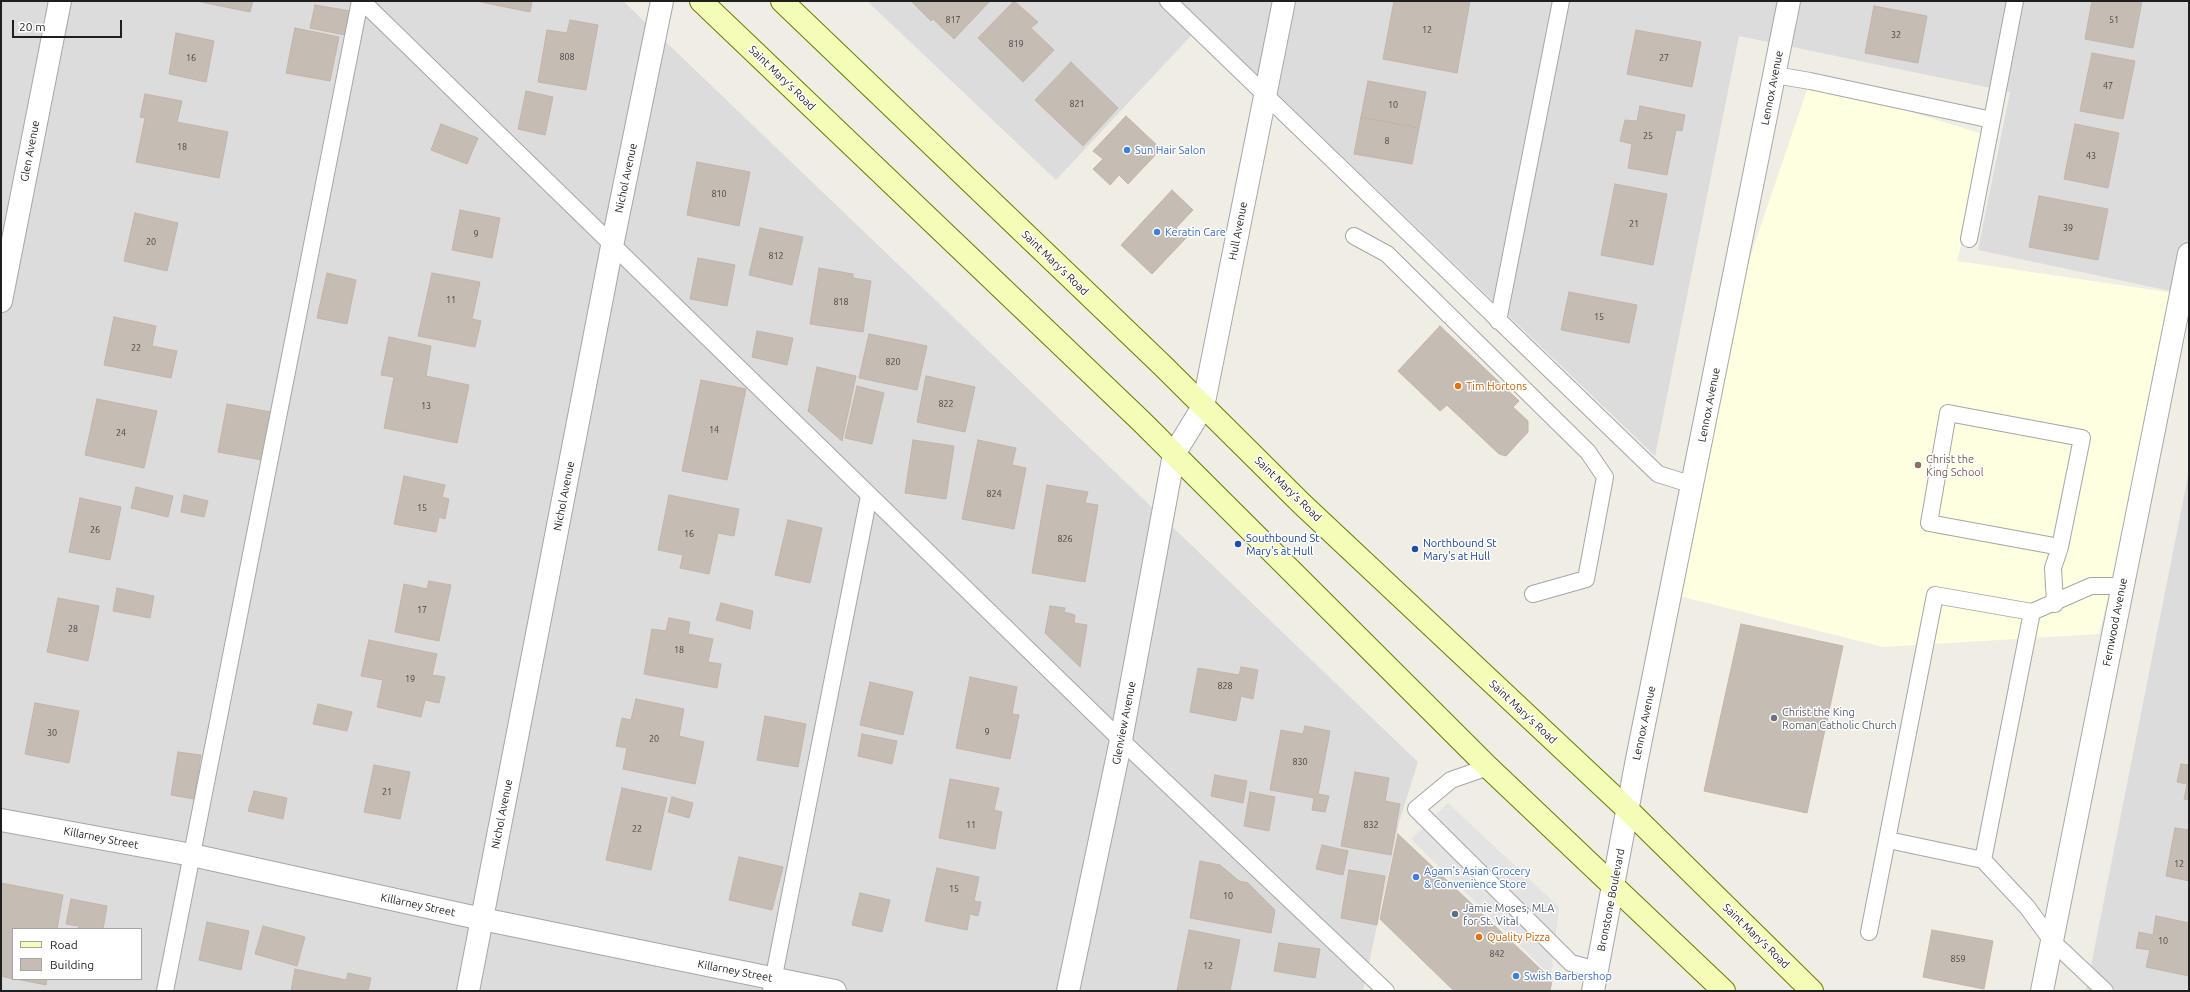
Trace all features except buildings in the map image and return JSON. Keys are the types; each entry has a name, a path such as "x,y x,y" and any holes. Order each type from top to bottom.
{"main road":[{"name":"Saint Mary’s Road","path":"701,1 1227,504 1488,766 1613,887 1724,991"},
{"name":"Saint Mary’s Road","path":"782,1 1337,536 1628,810 1812,991"}],"street":[{"name":"Glen Avenue","path":"1,301 60,1"},
{"name":"Nichol Avenue","path":"468,991 612,246 662,1"},
{"name":"Hull Avenue","path":"1174,454 1203,407 1284,1"},
{"name":"Lennox Avenue","path":"1628,810 1790,1"},
{"name":"Fernwood Avenue","path":"2042,991 2189,254"},
{"name":"Glenview Avenue","path":"1068,991 1121,740 1174,454"},
{"name":"Bronstone Boulevard","path":"1595,981 1628,810"},
{"name":"Killarney Street","path":"1,820 192,856 482,919 772,985 835,991"}],"lane":[{"path":"361,1 1121,740 1382,990"},
{"path":"165,991 361,1"},
{"path":"1168,1 1658,474 1693,485"},
{"path":"1498,321 1561,1"},
{"path":"1969,239 2015,1"},
{"path":"1775,75 1810,81 1992,120"},
{"path":"1354,236 1387,254 1588,452 1605,477 1586,579 1533,594"},
{"path":"2055,604 2054,568 2060,548 2082,438 1948,413 1929,523 2060,548"},
{"path":"772,985 870,496"},
{"path":"1869,932 1935,596 2032,612 2055,604 2091,586 2123,586"},
{"path":"1983,860 2032,612"},
{"path":"1488,766 1451,780 1416,809 1571,963 1595,981"},
{"path":"1888,840 1983,860 2028,907 2052,941 2105,991"}],"shaded area":[{"path":"1,1 623,1 1418,762 1400,819 1363,991 1,991"},
{"path":"867,1 2189,1 2189,295 1978,250 2010,92 1739,36 1655,456 1203,23 1056,180"},
{"name":"Christ the King School","path":"1810,81 1989,136 1957,261 2181,294 2099,634 1883,647 1671,594 1723,337"},
{"path":"2189,471 2189,991 2086,991"},
{"path":"1448,803 1559,907 1551,976 1411,839"}],"place":[{"name":"Sun Hair Salon","path":"1127,150"},
{"name":"Keratin Care","path":"1157,232"},
{"name":"Tim Hortons","path":"1458,386"},
{"name":"Christ the King School","path":"1918,465"},
{"name":"Southbound St Mary's at Hull","path":"1238,544"},
{"name":"Northbound St Mary's at Hull","path":"1415,549"},
{"name":"Christ the King Roman Catholic Church","path":"1774,718"},
{"name":"Agam's Asian Grocery & Convenience Store","path":"1416,877"},
{"name":"Jamie Moses, MLA for St. Vital","path":"1455,914"},
{"name":"Quality Pizza","path":"1479,937"},
{"name":"Swish Barbershop","path":"1516,976"}]}
